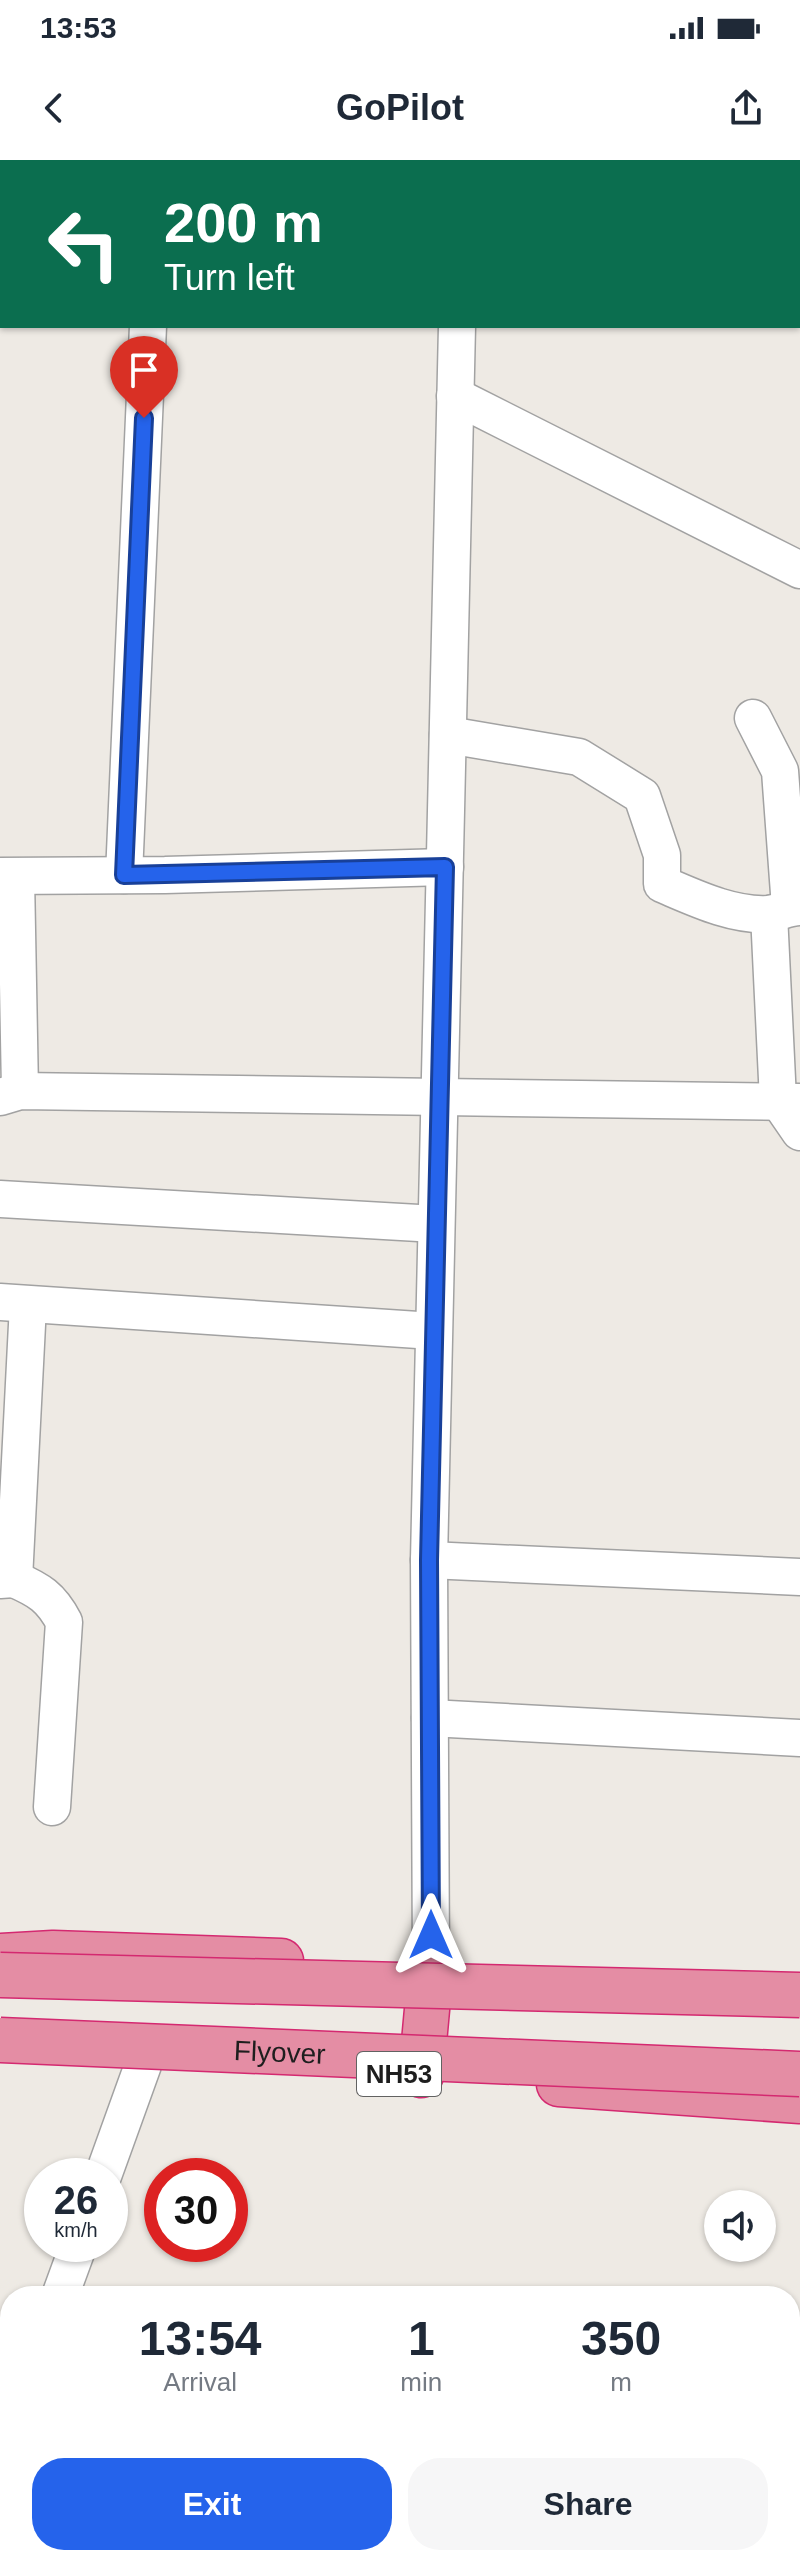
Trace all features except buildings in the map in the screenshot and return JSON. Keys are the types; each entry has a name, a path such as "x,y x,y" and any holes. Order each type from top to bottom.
{"highway":[{"path":"0,1956 53,1953 800,1983"},
{"path":"421,2075 431,1966"},
{"path":"0,1975 800,1995"},
{"name":"Flyover","path":"0,2040 800,2074"},
{"name":"NH53","path":"0,2058 141,2061 143,2065 421,2075 800,2101"}],"street":[{"path":"124,875 148,328"},
{"path":"431,1966 429,1560 457,328"},
{"path":"455,396 800,570"},
{"path":"753,718 780,771 789,1101 800,1132"},
{"path":"448,735 579,757 642,796 662,855 662,884 717,907 786,909"},
{"path":"445,867 8,876 10,1094 789,1101"},
{"path":"0,1199 436,1224"},
{"path":"52,1807 64,1622 55,1604 37,1589 7,1579 14,1303 433,1331"},
{"path":"429,1560 800,1577"},
{"path":"430,1718 800,1738"},
{"path":"109,2158 143,2065"},
{"path":"64,2286 72,2262"}],"route":[{"path":"144,418 124,875 445,867 429,1560 431,1935"}]}
